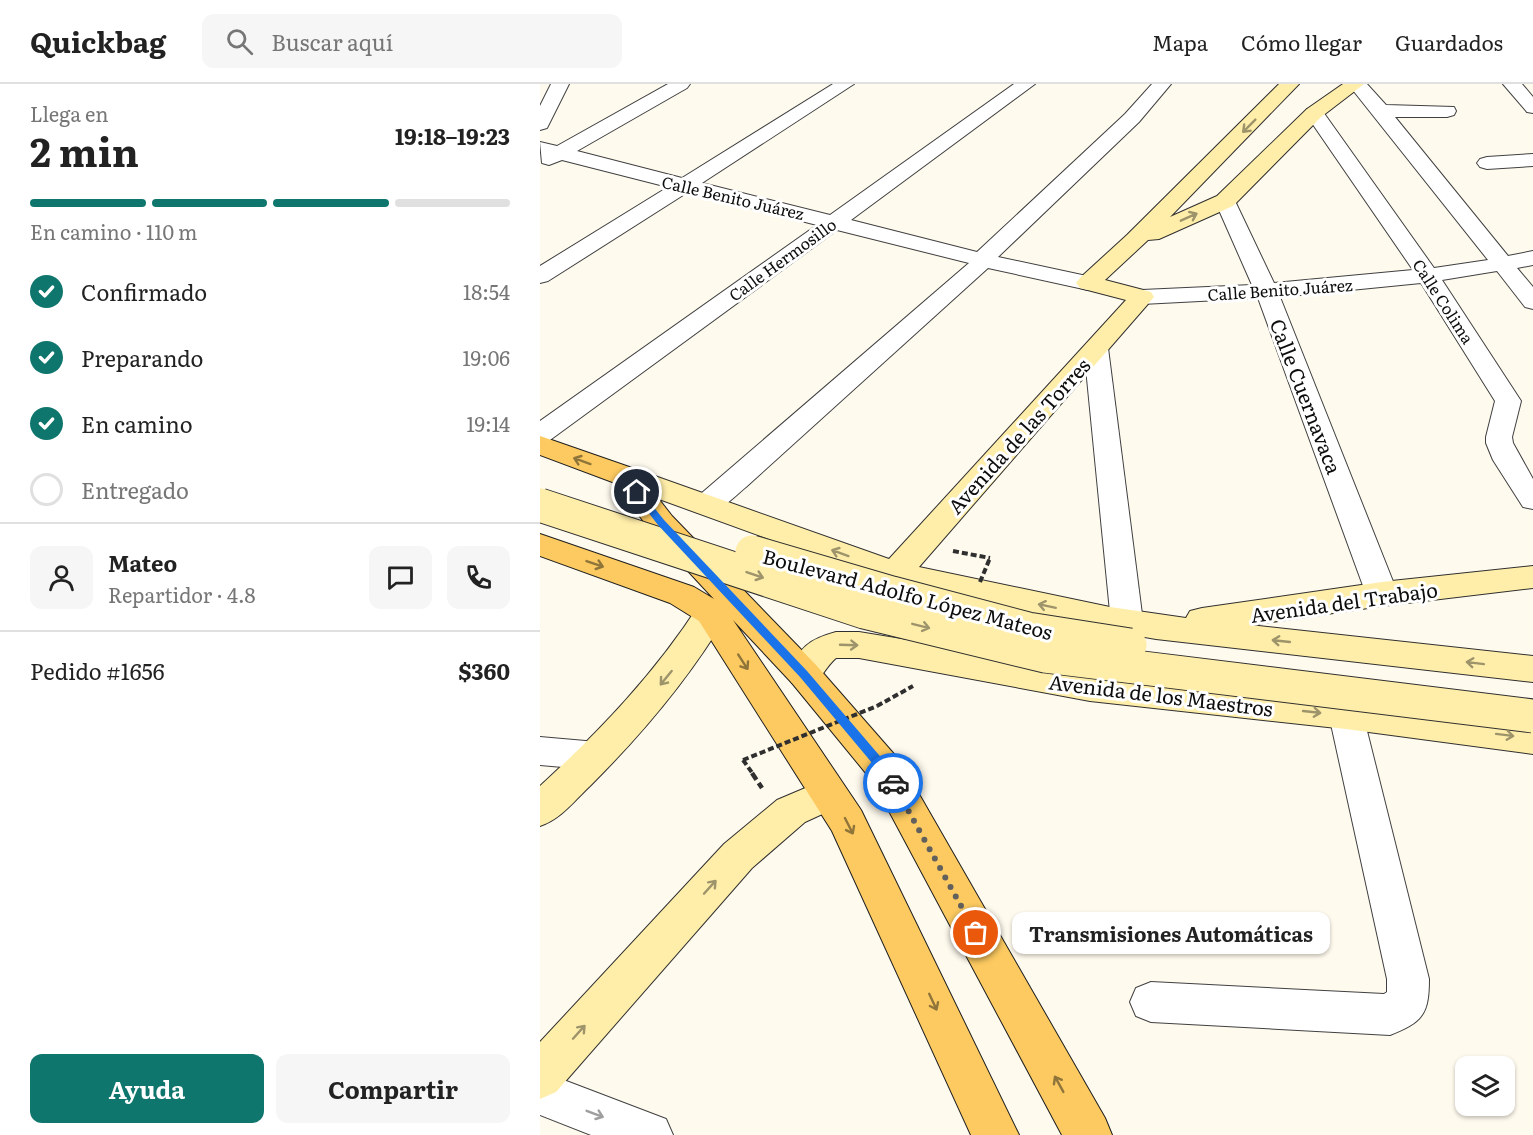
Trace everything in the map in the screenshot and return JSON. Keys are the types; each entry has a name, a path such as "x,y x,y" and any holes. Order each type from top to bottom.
{"main road":[{"path":"1088,283 1135,240 1290,84"},
{"path":"1135,240 1225,201 1314,113 1356,84"},
{"name":"Calle Benito Juárez","path":"1088,283 1142,297"},
{"name":"Avenida de las Torres","path":"895,573 1142,297"},
{"name":"Boulevard Adolfo López Mateos","path":"540,445 895,573"},
{"path":"625,476 661,523 804,674 887,772 1088,1135"},
{"name":"Boulevard Adolfo López Mateos","path":"540,489 892,593 1028,629 1187,654 1533,697"},
{"name":"Boulevard Adolfo López Mateos","path":"540,505 864,612"},
{"path":"540,545 682,595 711,613 847,822 996,1135"},
{"path":"895,573 1131,623 1533,669"},
{"name":"Avenida del Trabajo","path":"1131,623 1533,577"},
{"name":"Avenida de los Maestros","path":"864,612 1045,656 1533,716"},
{"path":"540,810 597,756 648,701 683,657 711,613"},
{"path":"1090,688 1066,665 1062,653 1065,641 1074,630 1089,623 1131,623"},
{"name":"Avenida de los Maestros","path":"804,674 817,655 825,648 837,645 859,645 1090,688 1346,715 1533,739"},
{"path":"540,1076 738,856 791,811 829,794"}],"street":[{"path":"540,124 560,84"},
{"path":"546,155 681,84"},
{"path":"540,276 845,84"},
{"name":"Calle Hermosillo","path":"540,435 1026,84"},
{"path":"706,505 736,481 979,264 1132,118 1162,84"},
{"path":"1356,84 1381,111 1533,302"},
{"path":"1512,84 1533,108"},
{"path":"1381,111 1447,111"},
{"name":"Calle Colima","path":"1314,113 1429,277 1508,400 1508,416 1499,439 1504,454 1533,500"},
{"name":"Calle Benito Juárez","path":"546,155 834,221 927,246 944,260 979,264 1010,272 1028,270 1088,283"},
{"path":"1487,163 1533,160"},
{"name":"Calle Cuernavaca","path":"1225,201 1267,292 1382,594"},
{"name":"Calle Benito Juárez","path":"1142,297 1267,292 1429,277 1533,258"},
{"path":"1096,348 1131,623"},
{"path":"1151,1002 1390,1015 1408,1002 1408,979 1346,715"},
{"path":"540,751 597,756"},
{"path":"540,1093 650,1135"}],"path":[{"path":"948,550 990,558"},
{"path":"762,788 743,760 878,706"}],"way so far":[{"path":"893,783 976,933"}],"place":[{"name":"Transmisiones Automáticas","path":"976,933"}],"route":[{"path":"637,492 661,523 804,674 887,772 893,783"}]}
